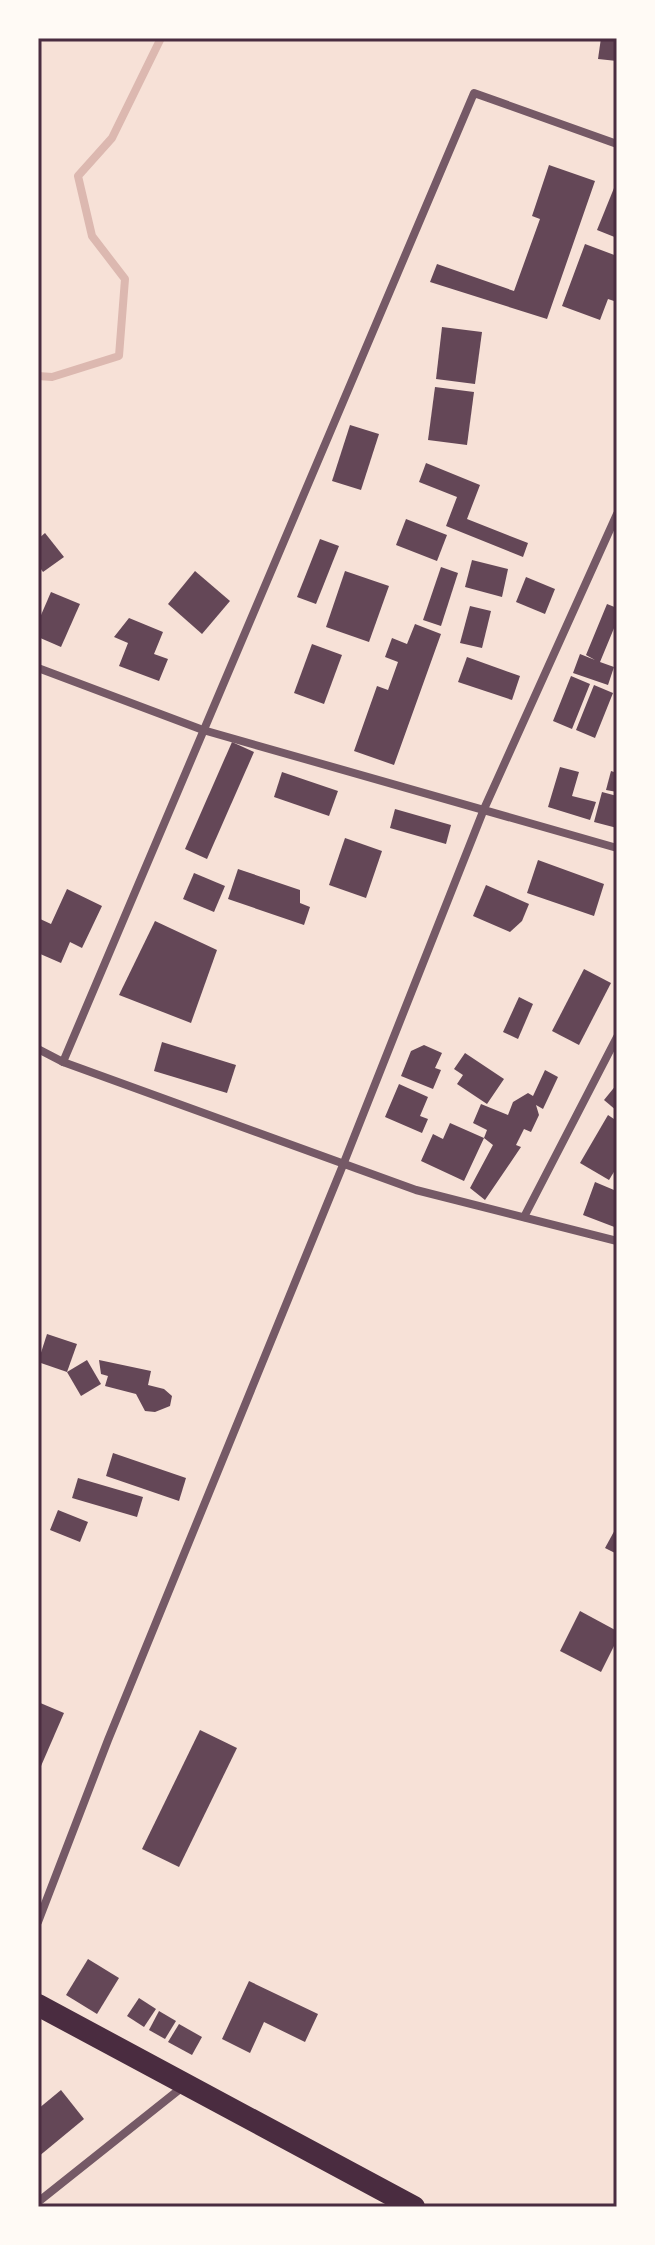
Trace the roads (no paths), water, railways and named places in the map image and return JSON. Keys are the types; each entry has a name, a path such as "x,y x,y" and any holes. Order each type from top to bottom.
{"highway":[{"path":"38,2005 414,2207"}],"street":[{"path":"63,1062 474,93 617,144"},
{"path":"38,1922 484,809 617,514"},
{"path":"38,668 203,730 617,848"},
{"path":"524,1217 617,1037"},
{"path":"38,1049 63,1062 416,1190 617,1241"},
{"path":"38,2202 186,2084"}],"waterway":[{"path":"38,376 52,377 119,356 125,279 92,236 78,176 112,138 161,38"}]}
